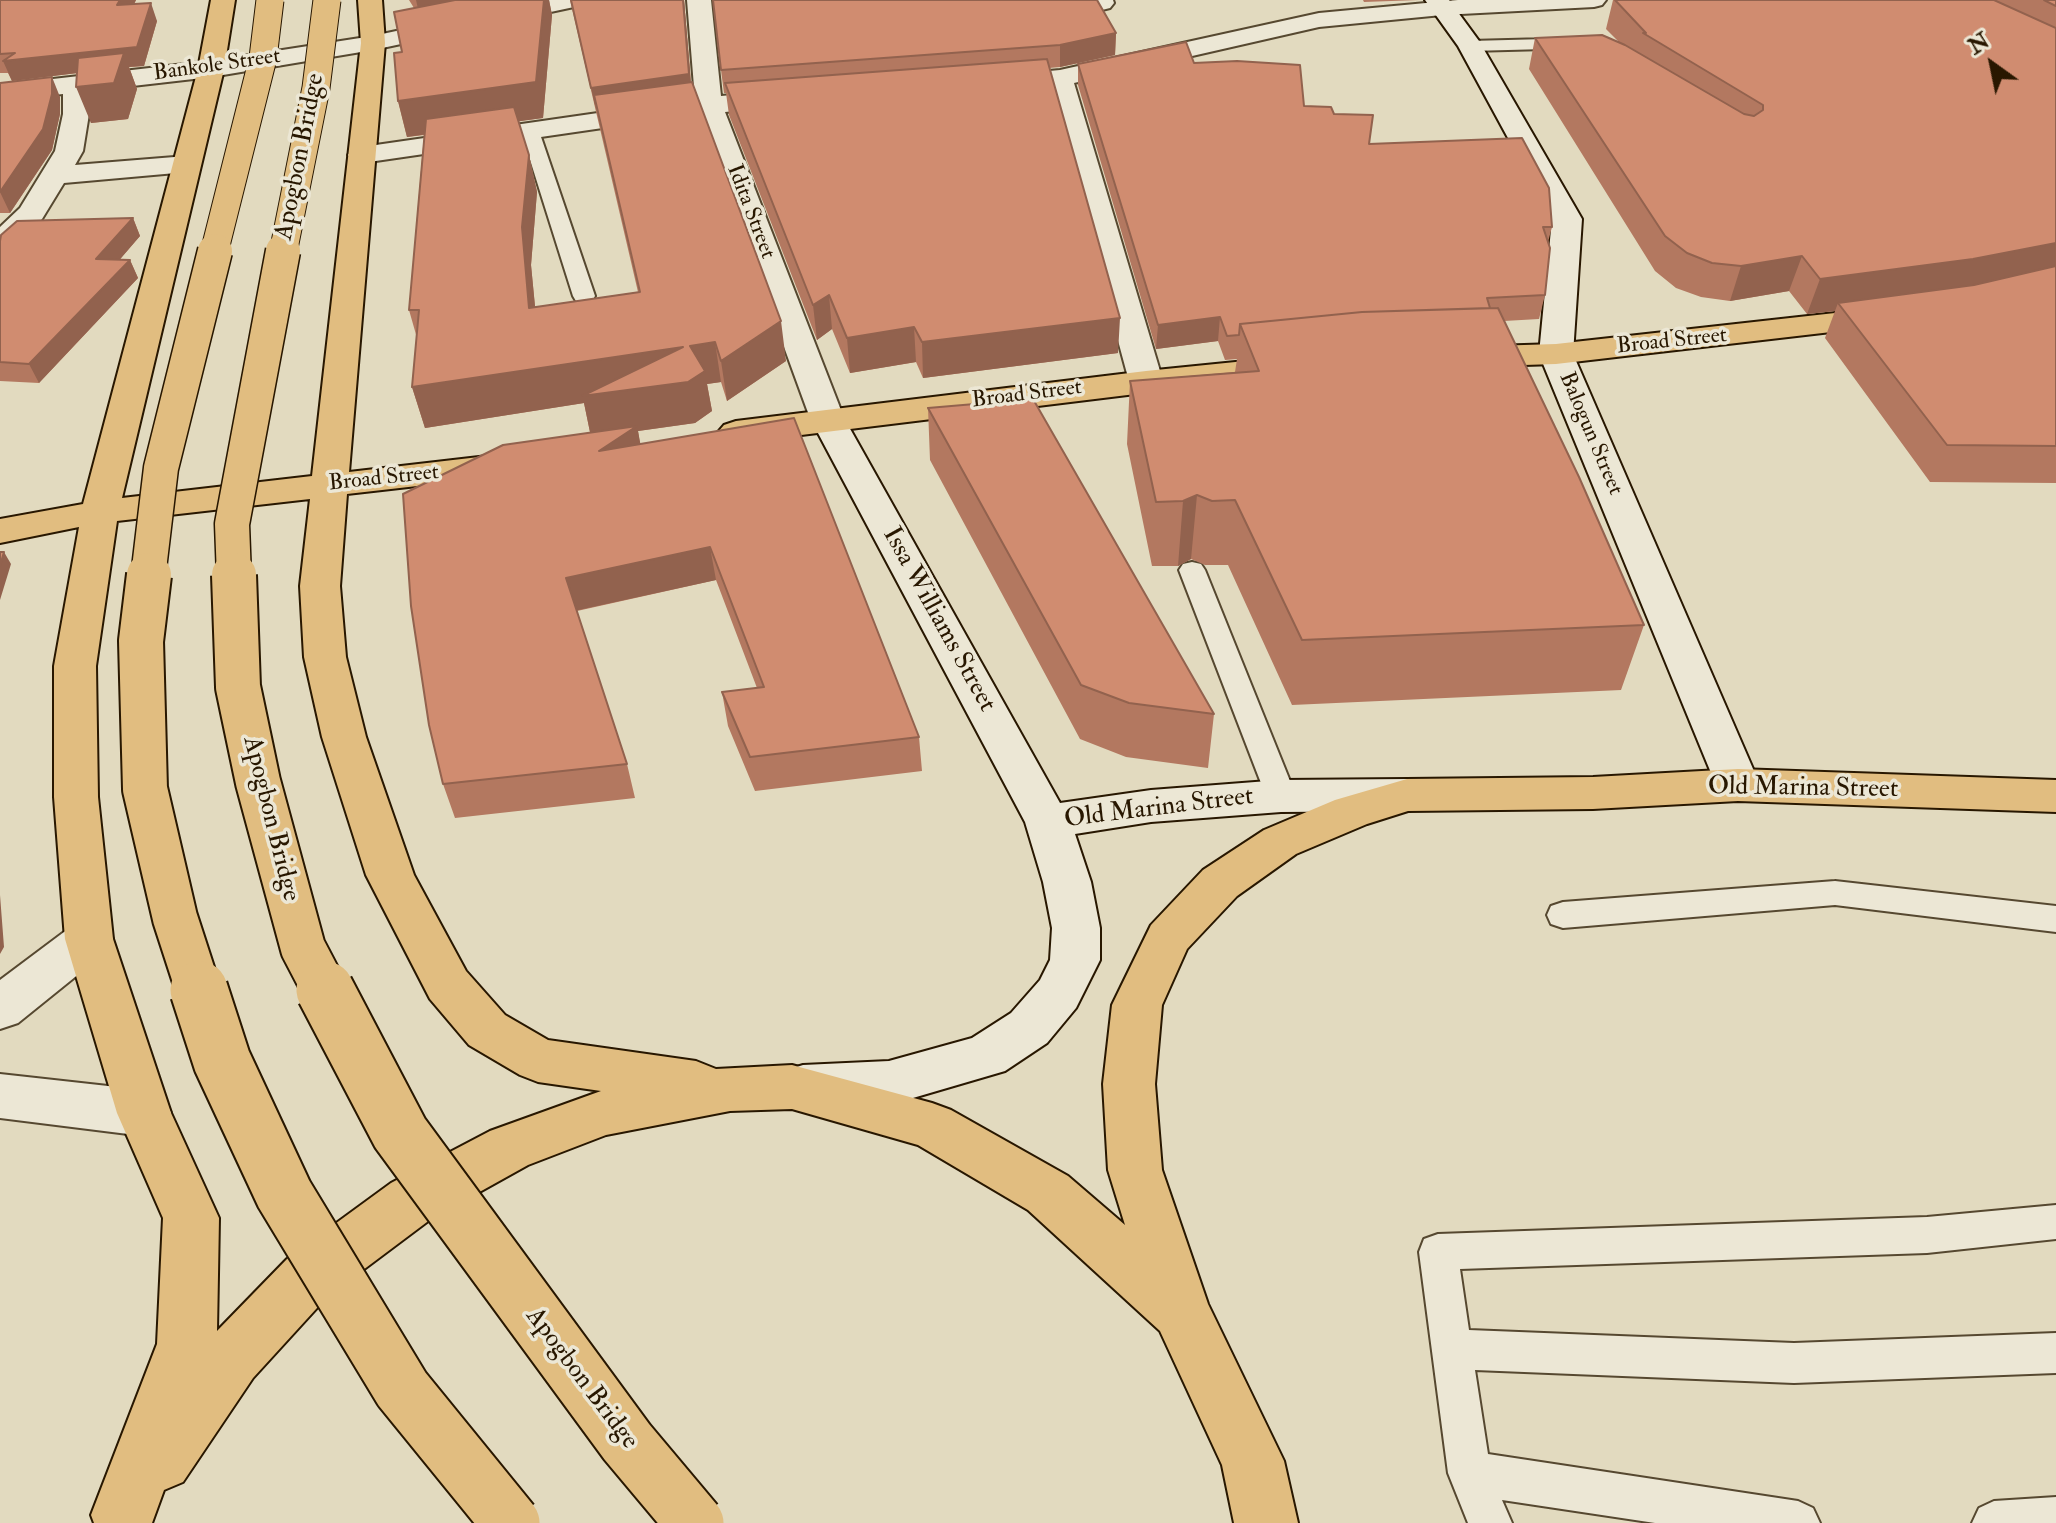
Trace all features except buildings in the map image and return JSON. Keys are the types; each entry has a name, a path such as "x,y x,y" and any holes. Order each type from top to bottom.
{"main road":[{"path":"121,1519 187,1344 191,1218 144,1113 89,939 76,797 75,666 100,512 211,69 223,0"},
{"path":"270,0 263,58 161,468 141,641 145,789 175,918 222,1061 284,1194 402,1389 511,1523"},
{"name":"Apogbon Bridge","path":"327,0 316,88 251,411 232,524 238,687 258,782 303,948 400,1133 627,1442 695,1523"},
{"path":"370,0 373,43 320,586 325,657 344,737 390,875 448,985 487,1030 538,1060 730,1089"},
{"name":"Broad Street","path":"1430,358 1556,354 1928,311"},
{"name":"Broad Street","path":"699,437 827,418 1320,364"},
{"name":"Broad Street","path":"0,531 100,512 434,475 543,459"},
{"name":"Old Marina Street","path":"1266,1523 1253,1461 1181,1311 1135,1170 1129,1084 1137,1005 1168,938 1220,883 1280,842 1351,812 1407,795 1593,793 1738,785 2056,796"},
{"path":"121,1519 232,1358 307,1278 411,1201 509,1148 604,1113 730,1089 792,1087 932,1126 1048,1193 1181,1311"}],"street":[{"name":"Bankole Street","path":"0,93 211,69 373,43 574,0"},
{"name":"Idita Street","path":"699,0 709,105 827,418"},
{"path":"973,84 1060,78 1319,20 1439,4 1594,0"},
{"name":"Balogun Street","path":"1439,4 1470,46 1567,219 1556,354 1738,785"},
{"path":"1060,78 1146,381"},
{"path":"0,244 32,213 69,151 76,84"},
{"path":"362,155 709,105 819,96"},
{"path":"57,175 187,164"},
{"name":"Issa Williams Street","path":"827,418 1048,822"},
{"name":"Old Marina Street","path":"792,1087 889,1083 987,1056 1029,1028 1058,994 1075,960 1076,928 1067,882 1048,822 1151,806 1281,796 1407,795"},
{"path":"0,1008 89,939"},
{"path":"0,1096 144,1113"}],"lane":[{"path":"1470,46 1546,44 1588,52"},
{"path":"530,131 584,296"},
{"path":"1192,570 1281,796"},
{"path":"1563,915 1835,893 2056,919"},
{"path":"1490,1523 1469,1473 1438,1252 1927,1235 2056,1222"},
{"path":"1450,1349 1794,1363 2056,1353"},
{"path":"1469,1473 1798,1523"},
{"path":"1994,1523 2056,1519"}]}
